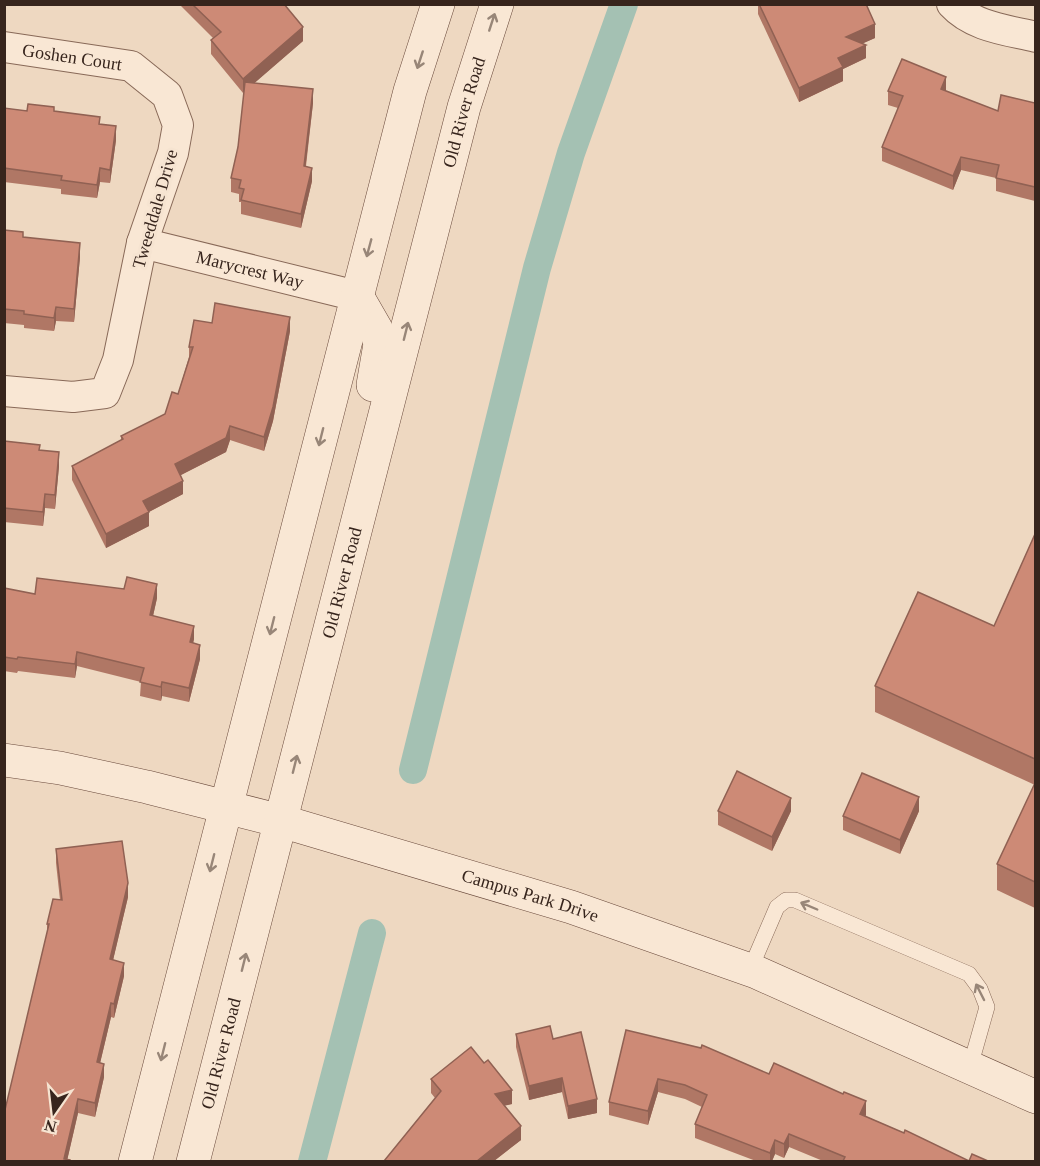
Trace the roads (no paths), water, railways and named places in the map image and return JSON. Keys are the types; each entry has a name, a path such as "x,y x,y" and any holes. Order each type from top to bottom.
{"main road":[{"path":"135,1161 410,91 438,4"},
{"path":"472,84 466,26 474,4"},
{"name":"Old River Road","path":"193,1161 472,84 497,4"},
{"path":"357,296 376,329 380,344 359,456 368,480"},
{"name":"Campus Park Drive","path":"4,760 60,768 280,820 571,907 750,970 1035,1097"}],"street":[{"path":"952,4 960,13 978,22 1035,37"},
{"name":"Goshen Court","path":"4,47 131,66 167,95"},
{"name":"Tweeddale Drive","path":"4,392 73,397 105,393 118,360 142,243 173,153 178,125 167,95"},
{"name":"Marycrest Way","path":"142,243 357,296"}],"lane":[{"path":"750,970 777,907 786,900 795,900 969,974 980,989 987,1007 970,1068"}],"waterway":[{"path":"413,770 537,268 571,153 624,4"},
{"path":"312,1162 372,933"}]}
